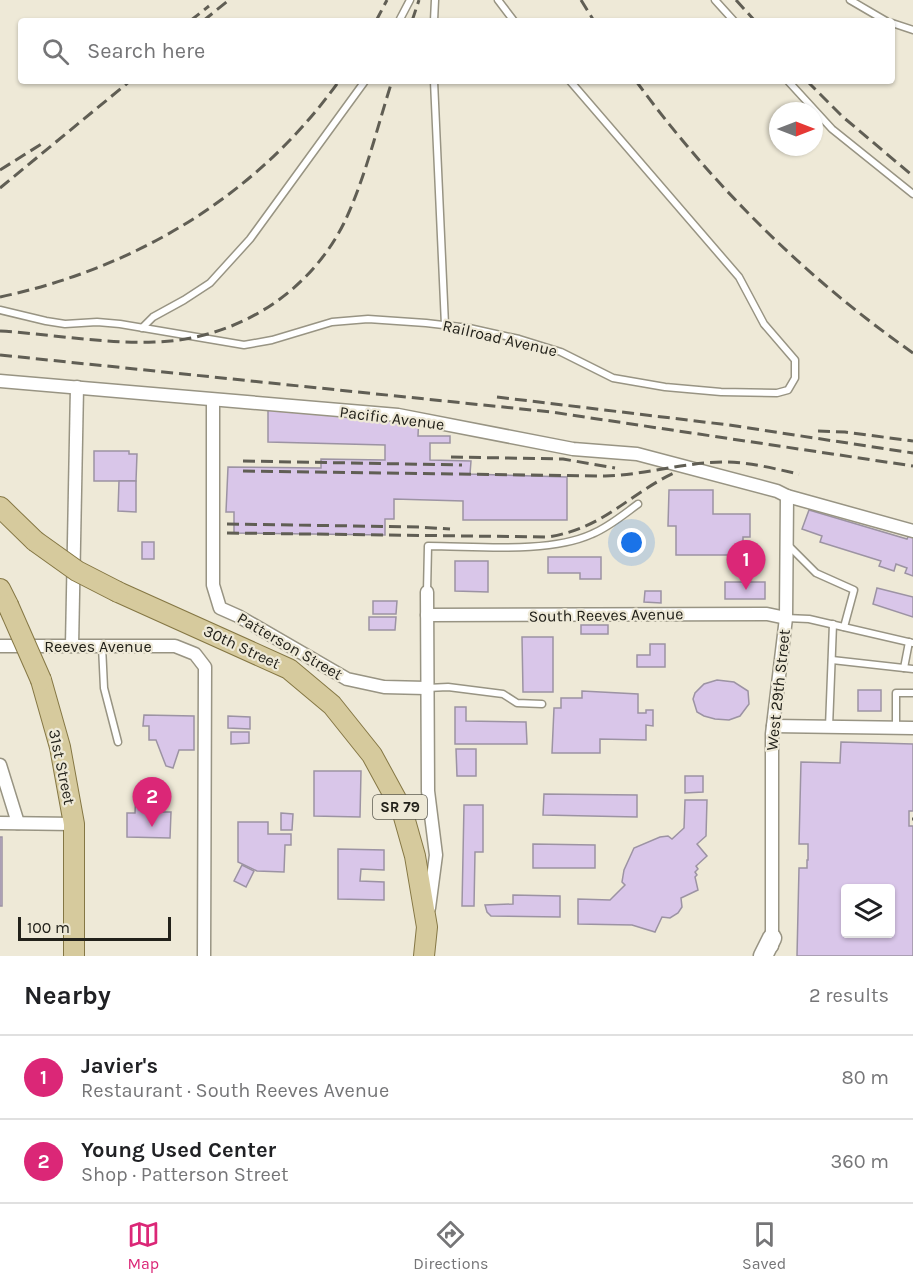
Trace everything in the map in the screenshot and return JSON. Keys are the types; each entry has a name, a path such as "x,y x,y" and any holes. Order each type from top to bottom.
{"main road":[{"name":"30th Street","path":"0,507 35,541 77,571 118,592 289,669 332,705 372,755 402,810 415,856 427,927 424,956"},
{"name":"31st Street","path":"4,597 41,680 60,747 74,824 74,956"},
{"path":"763,956 772,938"}],"street":[{"name":"Pacific Avenue","path":"0,381 398,415 573,449 638,454 913,531"},
{"path":"72,646 77,387"},
{"name":"Patterson Street","path":"213,399 213,585 220,608 238,615 348,679 384,687 426,688"},
{"name":"West 29th Street","path":"772,956 772,726 786,618 786,543 782,494"},
{"name":"30th Street","path":"427,592 428,791 436,855 427,927"},
{"name":"South Reeves Avenue","path":"426,615 767,614 786,618"},
{"name":"Reeves Avenue","path":"0,645 175,646 195,654 205,667 204,956"},
{"path":"772,726 913,729"},
{"path":"0,765 18,823"},
{"path":"0,822 74,824"}],"lane":[{"path":"401,18 410,0"},
{"path":"434,18 435,0"},
{"path":"498,0 512,18"},
{"path":"715,0 731,18"},
{"path":"850,0 881,18"},
{"path":"895,24 913,30"},
{"path":"142,328 153,317 210,283 250,239 363,84"},
{"path":"434,84 445,325"},
{"name":"Railroad Avenue","path":"0,310 65,324 97,322 244,345 272,340 332,322 368,319 445,325 519,339 561,351 613,378 665,387 721,392 777,393 788,390 795,378 795,360 764,324 734,269 573,84"},
{"path":"791,84 832,129 913,194"},
{"path":"427,592 428,546 560,544 593,534 638,504"},
{"path":"786,543 816,573 854,590 844,627"},
{"path":"786,618 809,619 911,643 904,668"},
{"path":"829,728 833,624"},
{"path":"102,646 104,688 118,742"},
{"path":"832,660 913,669"},
{"path":"426,688 448,687 503,694 517,703 542,704"},
{"path":"896,728 896,693 913,693"}],"building":[{"path":"268,409 419,414 418,436 450,436 450,443 430,443 430,460 471,461 470,474 567,477 567,520 463,520 463,501 394,499 394,519 385,519 385,535 234,533 234,512 226,512 228,467 321,468 321,459 385,460 385,445 268,442"},
{"path":"94,451 129,451 129,454 137,454 136,481 94,481"},
{"path":"119,481 136,481 136,512 118,511"},
{"path":"669,490 713,490 713,514 750,514 750,537 743,537 743,555 676,555 676,526 668,526"},
{"path":"809,510 907,539 910,532 913,533 913,576 905,573 907,568 896,564 894,571 879,566 881,561 820,542 822,536 802,529"},
{"path":"142,542 154,542 154,559 142,559"},
{"path":"548,557 601,557 601,579 580,579 580,573 548,573"},
{"path":"455,561 488,561 488,592 455,591"},
{"path":"725,582 765,582 765,599 725,599"},
{"path":"877,588 913,597 913,617 873,604"},
{"path":"645,591 661,591 661,603 644,602"},
{"path":"373,601 397,601 396,614 373,614"},
{"path":"369,617 396,617 395,630 369,630"},
{"path":"581,625 608,625 608,634 581,634"},
{"path":"522,637 553,637 553,692 523,692"},
{"path":"650,644 665,644 665,667 637,667 637,655 650,655"},
{"path":"717,680 734,682 748,691 749,704 740,716 729,720 715,719 697,712 693,699 695,693 704,684"},
{"path":"858,690 881,690 881,711 858,711"},
{"path":"582,691 638,694 638,713 653,710 653,726 646,725 646,740 600,739 600,753 552,753 554,708 561,708 561,698 582,698"},
{"path":"455,707 466,707 466,721 526,722 527,744 455,744"},
{"path":"144,715 194,716 194,750 179,750 173,768 166,766 156,740 149,740 149,726 143,726"},
{"path":"228,716 250,717 250,729 228,728"},
{"path":"231,732 249,732 249,743 231,744"},
{"path":"841,742 913,744 913,811 909,811 909,826 913,826 913,956 797,956 799,868 807,868 808,860 808,844 799,844 801,762 840,763"},
{"path":"456,749 476,749 476,776 457,776"},
{"path":"314,771 361,771 360,817 314,816"},
{"path":"685,776 703,776 703,792 685,793"},
{"path":"136,792 164,793 163,812 171,812 170,838 127,837 127,813 135,813"},
{"path":"544,794 637,795 637,817 543,815"},
{"path":"685,800 707,800 706,836 697,844 707,856 696,866 698,869 695,877 698,890 681,898 682,907 678,913 670,918 662,917 655,932 632,925 578,924 578,899 610,900 625,885 622,882 624,870 634,848 660,837 668,836 672,839 684,828"},
{"path":"464,805 483,805 483,852 475,852 474,906 462,906"},
{"path":"281,813 293,814 292,830 281,830"},
{"path":"238,822 268,822 268,834 291,834 291,845 285,845 284,872 257,871 238,862"},
{"path":"0,837 2,837 2,906 0,906"},
{"path":"533,844 595,845 595,868 533,868"},
{"path":"338,849 384,850 384,870 361,869 360,881 384,882 384,900 338,899"},
{"path":"242,865 254,871 246,887 234,881"},
{"path":"513,895 560,896 560,917 491,916 487,912 485,905 513,904"}],"railway":[{"path":"207,18 229,0"},
{"path":"378,18 387,0"},
{"path":"413,18 419,0"},
{"path":"581,0 592,18"},
{"path":"736,0 752,18"},
{"path":"194,18 209,6"},
{"path":"0,188 126,84"},
{"path":"0,297 50,284 99,267 146,246 190,221 232,192 271,159 307,122 337,84"},
{"path":"0,331 96,340 154,342 212,333 265,309 289,292 310,272 329,249 344,223 364,171 391,84"},
{"path":"638,84 697,157 763,228 835,294 913,353"},
{"path":"810,84 843,117 913,176"},
{"path":"0,170 43,143"},
{"path":"0,355 551,412 913,466"},
{"path":"497,397 729,425 913,453"},
{"path":"818,431 845,432 913,441"},
{"path":"451,457 563,459 615,468"},
{"path":"243,461 462,465"},
{"path":"243,471 605,476 695,464 734,462 799,474"},
{"path":"227,533 548,537 568,533 601,518 676,472"},
{"path":"227,524 450,529"}],"place":[{"name":"Javier's","path":"746,590"},
{"name":"Young Used Center","path":"152,827"}]}
